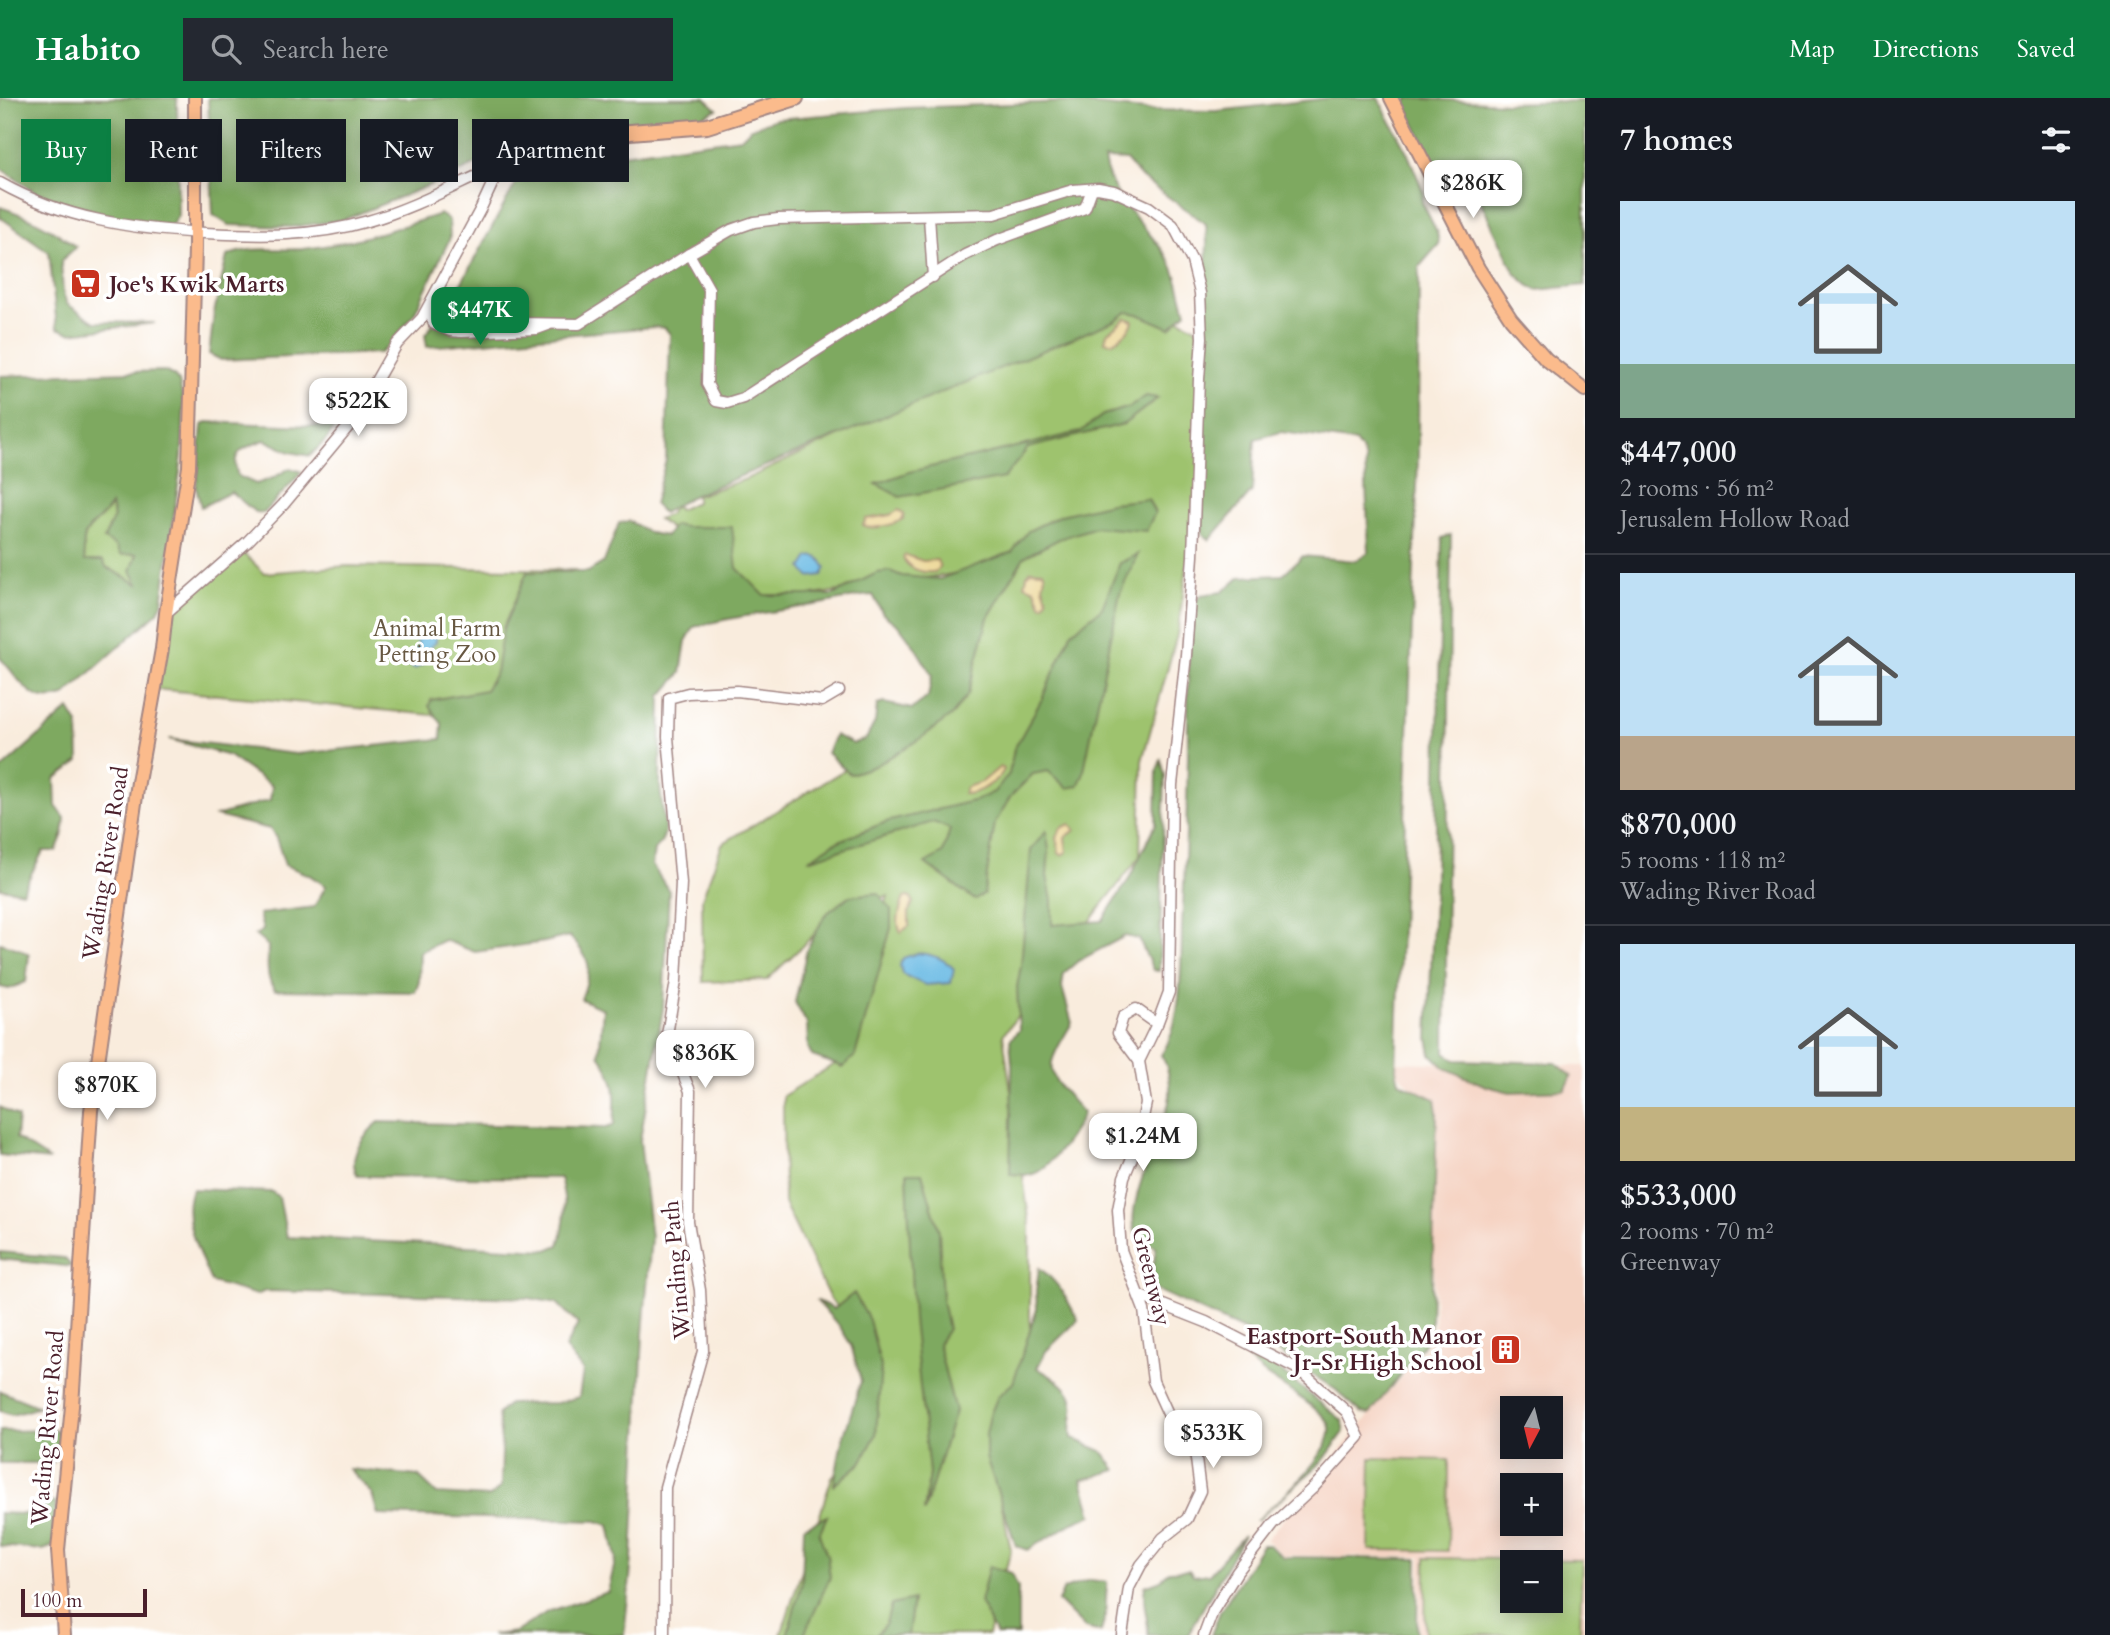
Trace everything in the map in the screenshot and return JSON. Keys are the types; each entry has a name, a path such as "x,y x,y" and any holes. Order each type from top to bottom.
{"highway":[{"path":"629,132 707,126 796,98"}],"main road":[{"name":"Wading River Road","path":"64,1635 58,1550 72,1406 91,1111 138,782 162,649 189,467 195,233 195,98"},
{"path":"1391,98 1478,268 1511,319 1546,359 1585,390"}],"street":[{"path":"0,183 42,203 85,218 148,229 195,233 290,235 346,227 404,209 472,178"},
{"path":"166,613 247,542 283,505 353,421 397,344 428,314 493,182"},
{"path":"428,314 434,324 450,331 489,326 537,329 549,325 579,324 731,230 754,222 778,219 994,214 1073,190 1092,189 1114,191 1149,207 1173,225 1192,261 1200,293 1202,338 1193,556 1172,785 1168,992 1157,1024 1139,1061"},
{"path":"689,254 709,289 707,384 716,401 727,403 743,398 965,255 997,240 1085,208 1092,189"},
{"path":"929,216 933,277"},
{"name":"Winding Path","path":"664,1635 665,1487 703,1351 700,1290 688,1222 690,1091 667,1035 676,981 681,883 667,737 669,698 688,693 737,691 822,701 839,691"},
{"name":"Greenway","path":"1122,1635 1129,1588 1135,1576 1163,1538 1187,1519 1200,1491 1195,1451 1169,1416 1153,1381 1140,1296 1121,1250 1118,1210 1124,1177 1137,1146 1146,1103 1139,1061 1118,1033 1123,1017 1136,1009 1157,1024"},
{"path":"1140,1296 1206,1322 1298,1369 1347,1412 1359,1437 1314,1487 1274,1524 1237,1572 1213,1611 1204,1635"}],"shaded area":[{"path":"1387,1062 1585,1066 1585,1635 1419,1635 1421,1557 1284,1555 1266,1540 1427,1346 1435,1324 1431,1106"}],"green space":[{"path":"0,98 177,98 177,119 125,119 125,182 178,182 178,216 171,226 123,218 46,199 0,168"},
{"path":"208,98 705,98 717,109 699,118 679,122 629,125 629,119 472,119 472,166 458,172 458,119 360,119 360,182 437,182 343,220 292,227 229,225 213,215 212,182 222,182 222,119 209,119"},
{"path":"1330,98 1378,98 1407,152 1424,193 1422,202 1437,232 1439,244 1419,267 1418,459 1396,1069 1399,1082 1435,1099 1437,1112 1431,1323 1427,1340 1370,1414 1362,1413 1336,1390 1248,1332 1156,1290 1151,1283 1156,1248 1138,1236 1134,1226 1138,1191 1170,1096 1168,1071 1161,1055 1168,1042 1177,1011 1181,975 1189,659 1195,602 1201,595 1222,592 1240,577 1282,575 1303,556 1356,561 1369,552 1365,460 1362,451 1355,442 1281,432 1255,439 1252,491 1210,540 1202,534 1206,224 1142,178 1126,160 1104,159 1108,174 1122,200 1169,260 1175,272 1186,312 1170,328 1127,312 1114,321 688,498 663,513 654,504 666,460 670,334 665,328 427,347 425,335 462,282 516,182 629,182 629,153 741,138 751,128 776,119 906,108 1066,102 1146,110 1217,111"},
{"path":"1408,98 1506,103 1585,101 1585,285 1537,290 1515,273 1479,198 1468,185 1451,195 1405,105"},
{"path":"0,207 40,223 76,247 61,261 63,293 67,304 95,322 155,323 70,333 57,328 49,252 0,217"},
{"path":"440,214 449,220 450,238 414,314 380,353 221,360 209,354 214,313 227,256 254,249 302,249 337,244"},
{"path":"1144,300 1207,334 1214,386 1203,431 1202,466 1177,635 1142,761 1140,856 1003,1035 1030,1226 1030,1355 992,1459 1011,1550 988,1635 781,1635 832,1477 869,1437 873,1347 830,1299 784,1203 783,1096 841,1060 888,896 845,905 767,980 703,982 702,899 722,844 955,703 985,569 766,602 658,519 670,514 671,509 676,507 679,510 696,502 696,496 746,479"},
{"path":"164,371 179,382 184,403 182,456 162,603 158,612 64,696 42,698 34,695 0,658 0,376","holes":["111,505 114,517 104,539 116,546 121,555 137,554 131,571 138,584 106,567 103,561 85,561 86,533"]},
{"path":"1146,396 1158,398 1124,424 1028,448 1004,478 900,497 876,484 909,472 1080,432 1103,415 1130,407"},
{"path":"207,422 334,427 328,438 310,456 290,452 265,440 240,452 235,461 238,476 256,484 290,468 302,472 264,513 255,512 231,492 201,507 196,487 202,426"},
{"path":"1148,499 1155,513 1146,531 1096,527 1059,539 1024,557 988,618 968,694 952,715 917,741 875,766 850,774 827,753 835,735 853,744 866,739 875,722 877,705 884,703 912,709 928,697 932,675 900,627 883,614 873,595 738,617 694,627 686,641 681,673 661,696 660,786 665,832 661,843 654,850 652,865 669,891 663,1009 640,1140 651,1238 643,1334 632,1559 624,1635 491,1635 516,1632 547,1612 608,1592 616,1558 609,1525 597,1521 378,1515 372,1494 349,1469 418,1476 437,1494 490,1497 501,1487 502,1451 498,1414 508,1404 557,1403 579,1397 583,1371 565,1348 578,1324 557,1303 528,1298 265,1291 257,1295 211,1282 193,1236 188,1212 189,1200 192,1189 272,1192 279,1197 287,1237 547,1250 559,1245 565,1212 560,1178 358,1176 354,1161 358,1146 379,1122 606,1128 614,1125 613,1080 599,1055 603,1009 581,999 589,972 586,958 569,936 475,952 444,940 420,952 419,982 415,992 275,990 268,975 268,946 255,935 263,930 259,914 314,907 326,886 285,865 270,829 216,816 270,800 272,786 229,756 169,739 296,754 441,739 442,724 429,706 431,700 485,690 496,672 503,628 527,572 588,572 604,562 619,523 629,521 650,533 666,536 674,525 732,527 737,568 764,595 833,595 877,573 890,571 902,576 940,579 1012,552 1028,531 1061,515 1111,503"},
{"path":"111,505 114,517 104,539 138,553 139,585 106,567 85,561 86,533"},
{"path":"1451,535 1445,1053 1456,1060 1556,1063 1572,1076 1565,1090 1510,1092 1486,1086 1445,1068 1431,1054 1428,1038 1435,877 1442,538"},
{"name":"Animal Farm Petting Zoo","path":"239,549 264,573 347,566 575,570 485,720 154,689 165,614"},
{"path":"1138,554 1120,593 1083,775 1078,786 1067,788 1048,771 1033,774 1011,796 995,823 984,894 975,900 925,863 943,853 950,829 933,822 808,860 834,843 886,822 977,800 994,792 1009,774 1014,749 1042,699 1071,633 1102,608 1120,563"},
{"path":"69,709 78,724 79,761 55,779 56,806 65,818 63,834 56,851 43,851 22,892 0,888 0,770"},
{"path":"1161,760 1165,775 1159,971 1153,970 1139,939 1125,936 1078,961 1064,973 1062,987 1072,1023 1055,1053 1052,1071 1061,1088 1083,1113 1055,1157 1040,1171 1025,1175 1010,1174 1010,1040 1019,1030 1017,987 1031,850 1046,831 1052,925 1102,921 1129,879 1156,824 1157,770"},
{"path":"878,893 891,909 891,928 855,1056 843,1067 812,1056 808,1047 807,1024 795,1002 807,949 825,915 849,896"},
{"path":"0,943 29,955 26,982 9,989 0,987"},
{"path":"0,1107 18,1117 16,1138 50,1160 0,1155"},
{"path":"907,1173 922,1173 939,1231 942,1300 948,1329 938,1344 955,1411 924,1512 929,1473 913,1319"},
{"path":"0,1252 64,1258 73,1267 0,1259"},
{"path":"1039,1268 1057,1285 1078,1320 1046,1351 1037,1368 1059,1382 1071,1397 1072,1438 1102,1451 1116,1470 1082,1480 1092,1515 1027,1550 1016,1546 986,1457 986,1434 998,1396 1013,1383 1037,1308"},
{"path":"854,1293 869,1320 881,1366 876,1435 861,1463 834,1485 841,1445 861,1381 851,1345 840,1327 816,1300 834,1309"},
{"path":"1237,1348 1273,1365 1342,1420 1344,1432 1323,1461 1256,1521 1315,1461 1330,1435 1329,1424 1319,1412 1265,1374"},
{"path":"0,1391 40,1407 12,1415 0,1411"},
{"path":"59,1430 60,1455 52,1463 0,1463 0,1431"},
{"path":"1371,1458 1449,1460 1448,1551 1369,1550"},
{"path":"56,1501 54,1546 43,1550 0,1546 0,1513 24,1514"},
{"path":"827,1516 819,1534 827,1555 830,1577 804,1635 787,1635 802,1583 804,1527"},
{"path":"1244,1535 1188,1635 1148,1635 1145,1586 1161,1580 1169,1571 1189,1570 1193,1576 1209,1574"},
{"path":"1262,1545 1268,1545 1284,1557 1418,1559 1417,1635 1211,1635 1220,1612"},
{"path":"1426,1558 1500,1559 1500,1613 1563,1613 1563,1560 1582,1560 1580,1635 1425,1635"},
{"path":"989,1566 1011,1573 1018,1588 1018,1635 996,1635 980,1602"},
{"path":"1089,1580 1107,1582 1105,1617 1101,1632 1085,1628 1058,1601 1064,1589"},
{"path":"913,1600 908,1635 876,1635 886,1623 891,1605"}],"sand":[{"path":"1126,318 1133,321 1128,331 1111,343 1105,341 1107,333"},
{"path":"899,510 904,514 903,519 894,523 877,527 863,525 866,519 890,515"},
{"path":"905,555 923,561 937,560 940,567 932,572 917,570 905,562"},
{"path":"1031,570 1043,571 1045,575 1043,586 1047,599 1044,605 1041,604 1035,589 1025,585"},
{"path":"1000,767 1004,769 1002,774 993,782 981,790 963,794 966,787 982,782"},
{"path":"1070,824 1075,830 1065,838 1067,852 1061,855 1057,838 1061,828"},
{"path":"911,897 913,902 909,911 909,926 901,932 898,925 899,916 904,898"}],"water":[{"path":"815,556 826,568 822,575 809,577 802,568 809,557"},
{"path":"427,629 436,633 436,642 427,650 423,664 415,669 411,668 408,657 418,646 421,630"},
{"path":"918,953 950,965 954,969 951,983 925,985 902,974 900,965 903,958"}],"place":[{"name":"Joe's Kwik Marts","path":"86,284"},
{"name":"Eastport-South Manor Jr-Sr High School","path":"1505,1349"}]}
